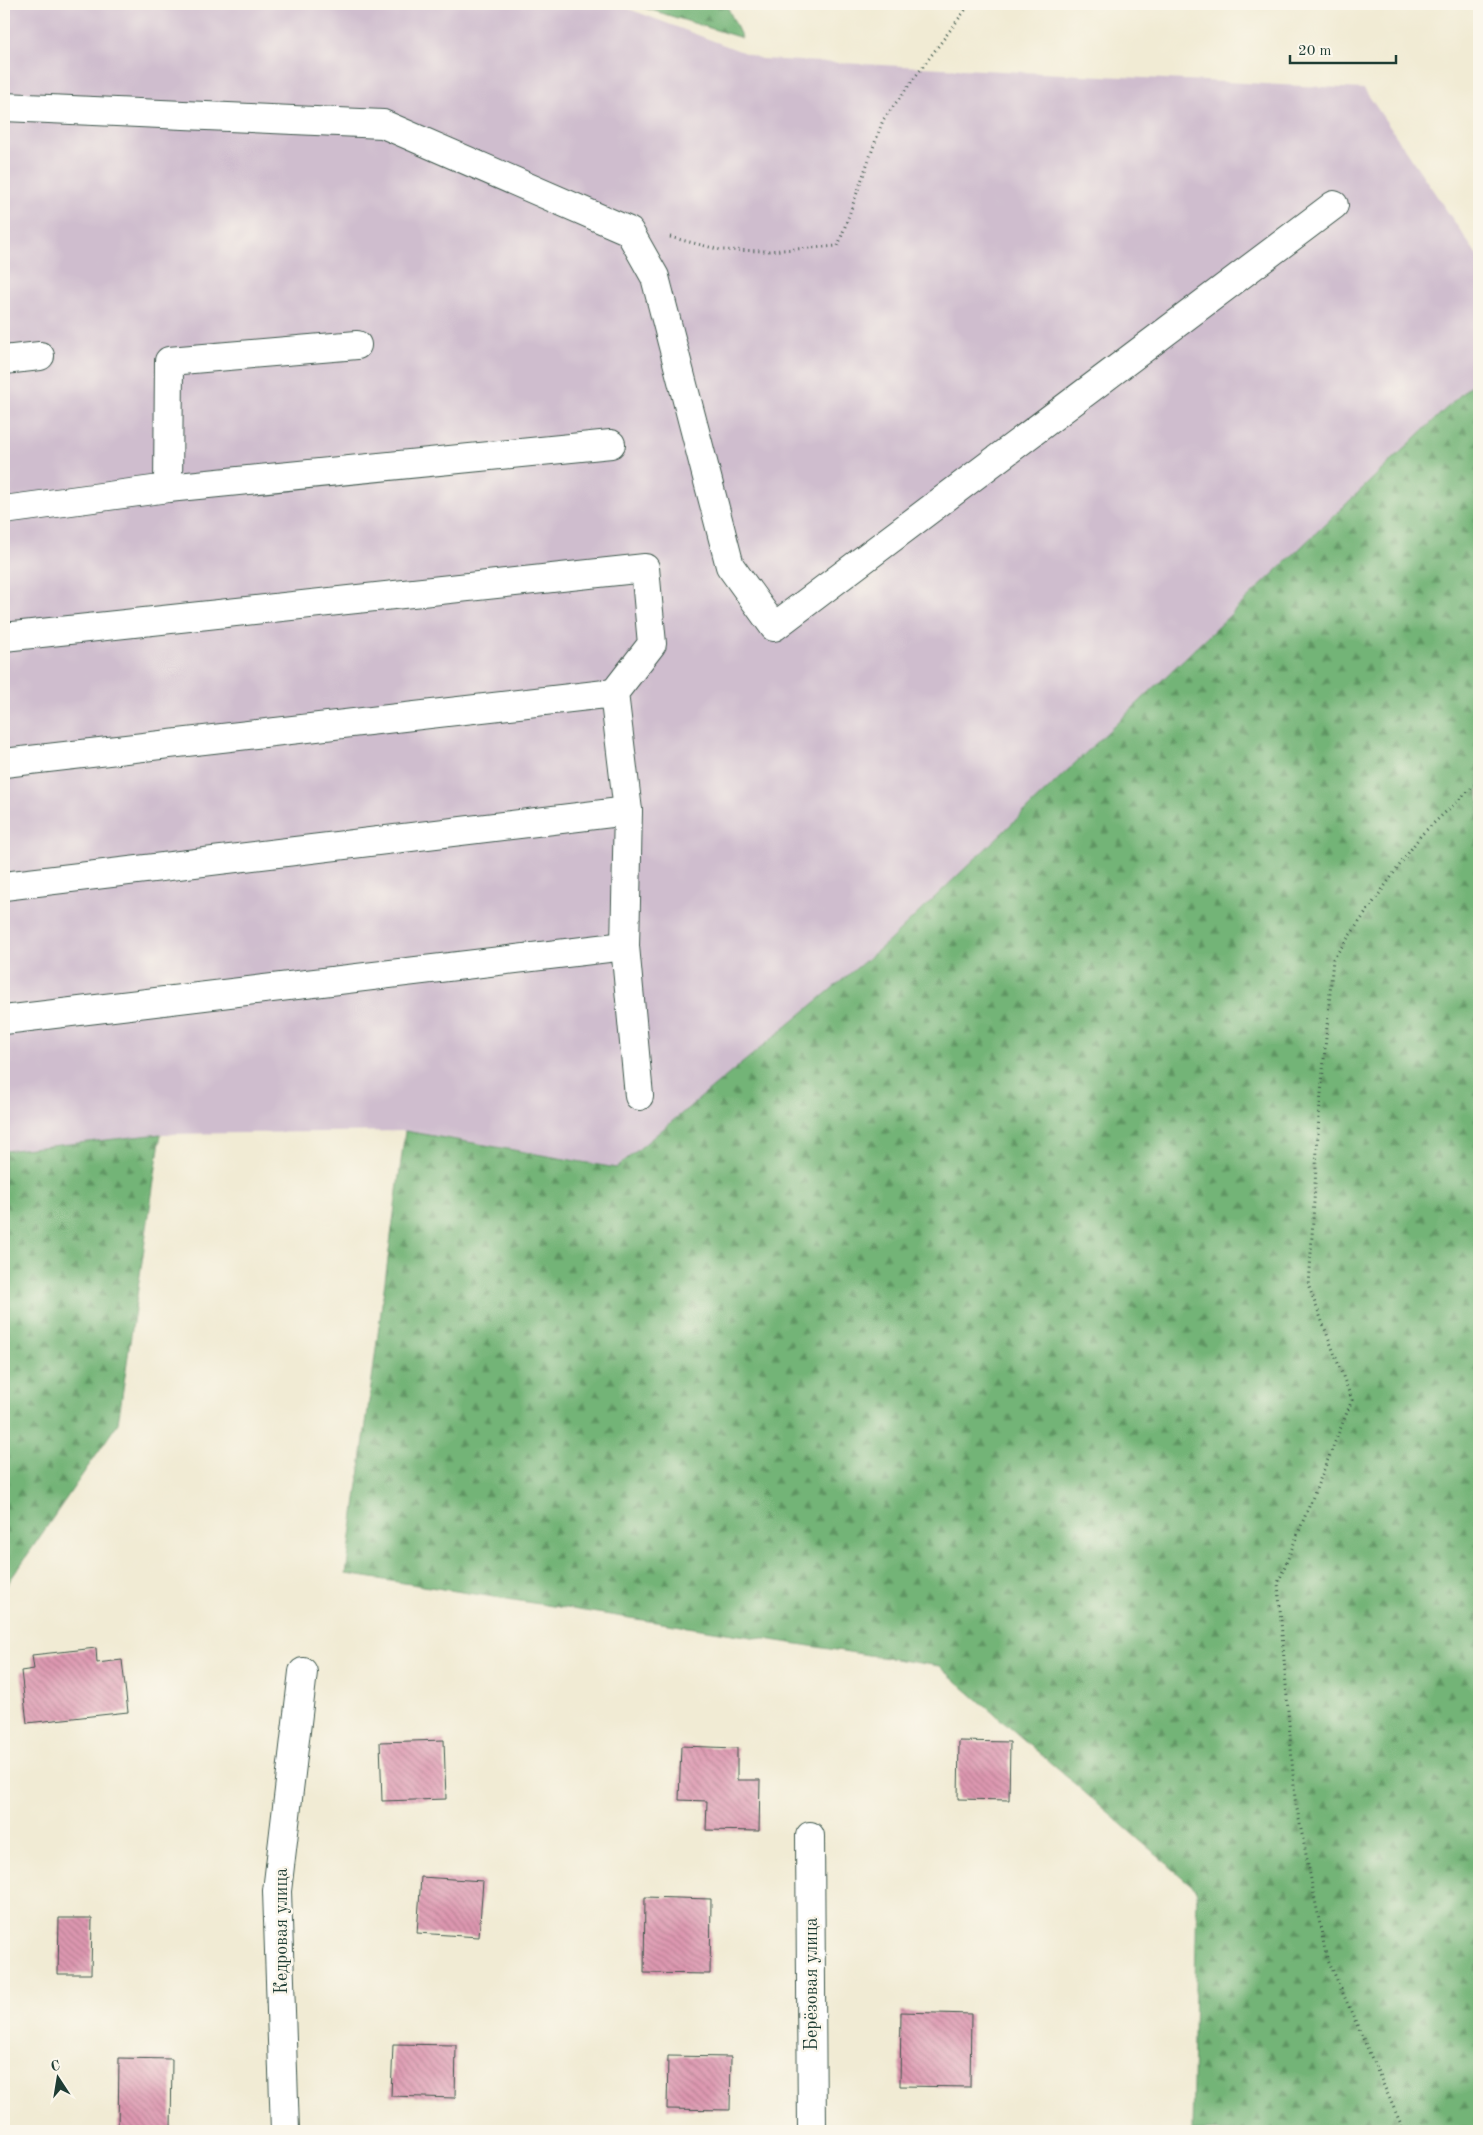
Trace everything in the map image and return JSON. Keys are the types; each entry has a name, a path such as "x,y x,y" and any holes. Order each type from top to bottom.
{"street":[{"path":"4,107 383,124 629,231 655,277 730,566 774,627 1334,205"},
{"path":"168,488 169,361 357,345"},
{"path":"4,360 40,356"},
{"path":"4,510 168,488 611,444"},
{"path":"4,637 645,568 652,644 614,693 628,811 625,946 639,1096"},
{"path":"4,762 614,693"},
{"path":"4,886 628,811"},
{"path":"4,1020 625,946"},
{"name":"Кедровая улица","path":"285,2131 277,1891 303,1672"},
{"name":"Берёзовая улица","path":"810,1836 812,2131"}],"path":[{"path":"721,250 768,251 838,246 884,120 968,4"},
{"path":"1404,2131 1326,1955 1295,1799 1278,1583 1352,1400 1309,1287 1319,1116 1333,959 1421,835 1479,781"}],"shaded area":[{"path":"4,4 616,4 761,59 1364,89 1479,258 1479,377 888,942 616,1168 405,1131 161,1134 4,1151"}],"green space":[{"path":"632,4 726,4 742,38"},
{"path":"1479,377 1479,2131 1192,2131 1197,1890 939,1666 346,1574 405,1131 616,1168 888,942"},
{"path":"161,1134 118,1423 4,1589 4,1151"}],"building":[{"path":"96,1648 97,1663 122,1660 128,1712 27,1723 21,1671 34,1669 32,1655"},
{"path":"444,1740 446,1799 382,1801 380,1742"},
{"path":"959,1741 1010,1742 1009,1800 958,1799"},
{"path":"681,1746 737,1748 737,1780 760,1780 759,1831 706,1830 707,1801 679,1800"},
{"path":"421,1877 483,1881 479,1937 417,1933"},
{"path":"645,1897 711,1899 710,1974 644,1973"},
{"path":"59,1918 92,1918 91,1974 58,1974"},
{"path":"901,2012 971,2014 970,2087 900,2086"},
{"path":"393,2044 456,2045 455,2098 391,2096"},
{"path":"668,2056 731,2057 730,2110 667,2109"},
{"path":"119,2058 172,2059 171,2131 118,2130"}]}
